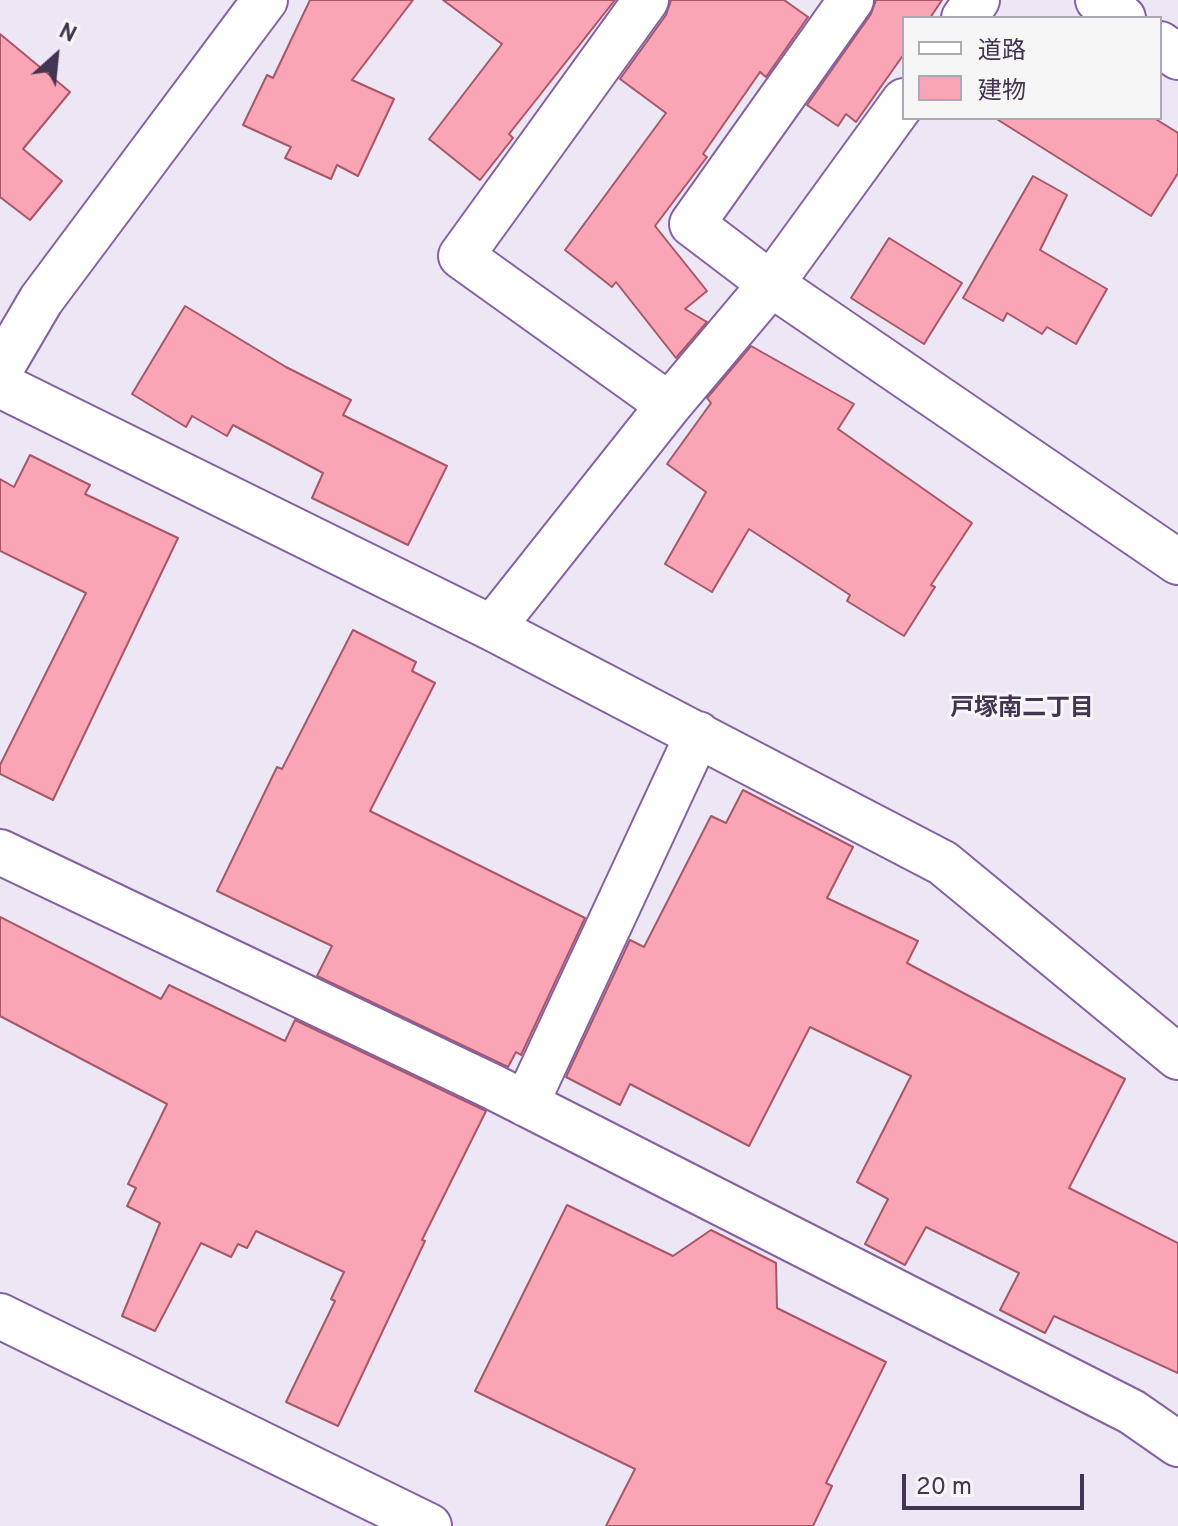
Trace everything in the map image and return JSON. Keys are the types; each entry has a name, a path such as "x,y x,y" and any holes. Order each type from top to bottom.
{"street":[{"path":"0,370 41,300 265,0"},
{"path":"646,0 461,256 669,405"},
{"path":"851,0 692,224 771,284 1178,562"},
{"path":"1098,0 1120,16"},
{"path":"492,628 669,405 771,284 902,104"},
{"path":"0,385 492,628 943,863 1178,1057"},
{"path":"526,1104 698,734"},
{"path":"0,852 526,1104 1132,1412 1178,1444"},
{"path":"0,1316 429,1526"}],"building":[{"path":"310,0 413,0 352,80 394,99 358,176 337,165 331,179 285,158 291,147 243,125 267,75 273,78"},
{"path":"443,0 615,0 509,134 513,138 480,180 429,139 502,44"},
{"path":"671,0 784,0 808,17 766,77 760,72 703,154 707,157 655,226 707,291 685,309 707,322 676,358 616,282 612,287 565,250 666,113 620,79 666,15"},
{"path":"876,0 942,0 931,16 902,16 902,57 856,122 846,114 838,126 807,105 871,14"},
{"path":"0,34 70,92 23,149 62,181 30,220 0,197"},
{"path":"998,120 1157,120 1178,133 1178,173 1151,216"},
{"path":"1033,176 1067,195 1040,250 1107,289 1076,344 1047,327 1042,334 1007,313 1003,321 963,298"},
{"path":"889,238 962,283 924,344 851,298"},
{"path":"185,306 286,367 351,400 343,415 447,466 408,545 312,498 323,473 233,425 227,436 192,416 186,427 132,394"},
{"path":"751,346 854,404 838,429 972,523 931,585 935,587 904,636 847,601 850,595 749,529 712,592 665,564 706,492 667,464 711,403 707,398"},
{"path":"30,455 90,485 85,494 178,538 53,800 0,774 0,765 86,593 0,551 0,479 14,487"},
{"path":"353,630 416,662 412,671 435,683 370,811 585,918 521,1055 516,1052 508,1067 317,976 332,946 217,891 277,767 282,769"},
{"path":"743,790 853,847 827,898 918,941 907,963 1125,1079 1069,1188 1178,1243 1178,1373 1054,1316 1045,1333 1000,1310 1019,1273 926,1227 905,1265 865,1244 888,1199 857,1182 911,1076 810,1027 749,1146 630,1084 620,1105 566,1077 630,940 644,947 711,816 726,823"},
{"path":"0,917 161,999 169,985 285,1041 295,1020 486,1111 422,1240 425,1241 338,1426 286,1402 335,1301 331,1299 344,1272 256,1231 247,1248 238,1244 231,1257 201,1243 155,1331 122,1316 160,1223 127,1206 136,1188 128,1184 167,1104 0,1016"},
{"path":"567,1205 673,1256 711,1230 776,1263 777,1308 886,1362 826,1483 832,1486 813,1526 606,1526 635,1469 475,1391"}],"district":[{"name":"戸塚南二丁目","path":"1022,710"}]}
